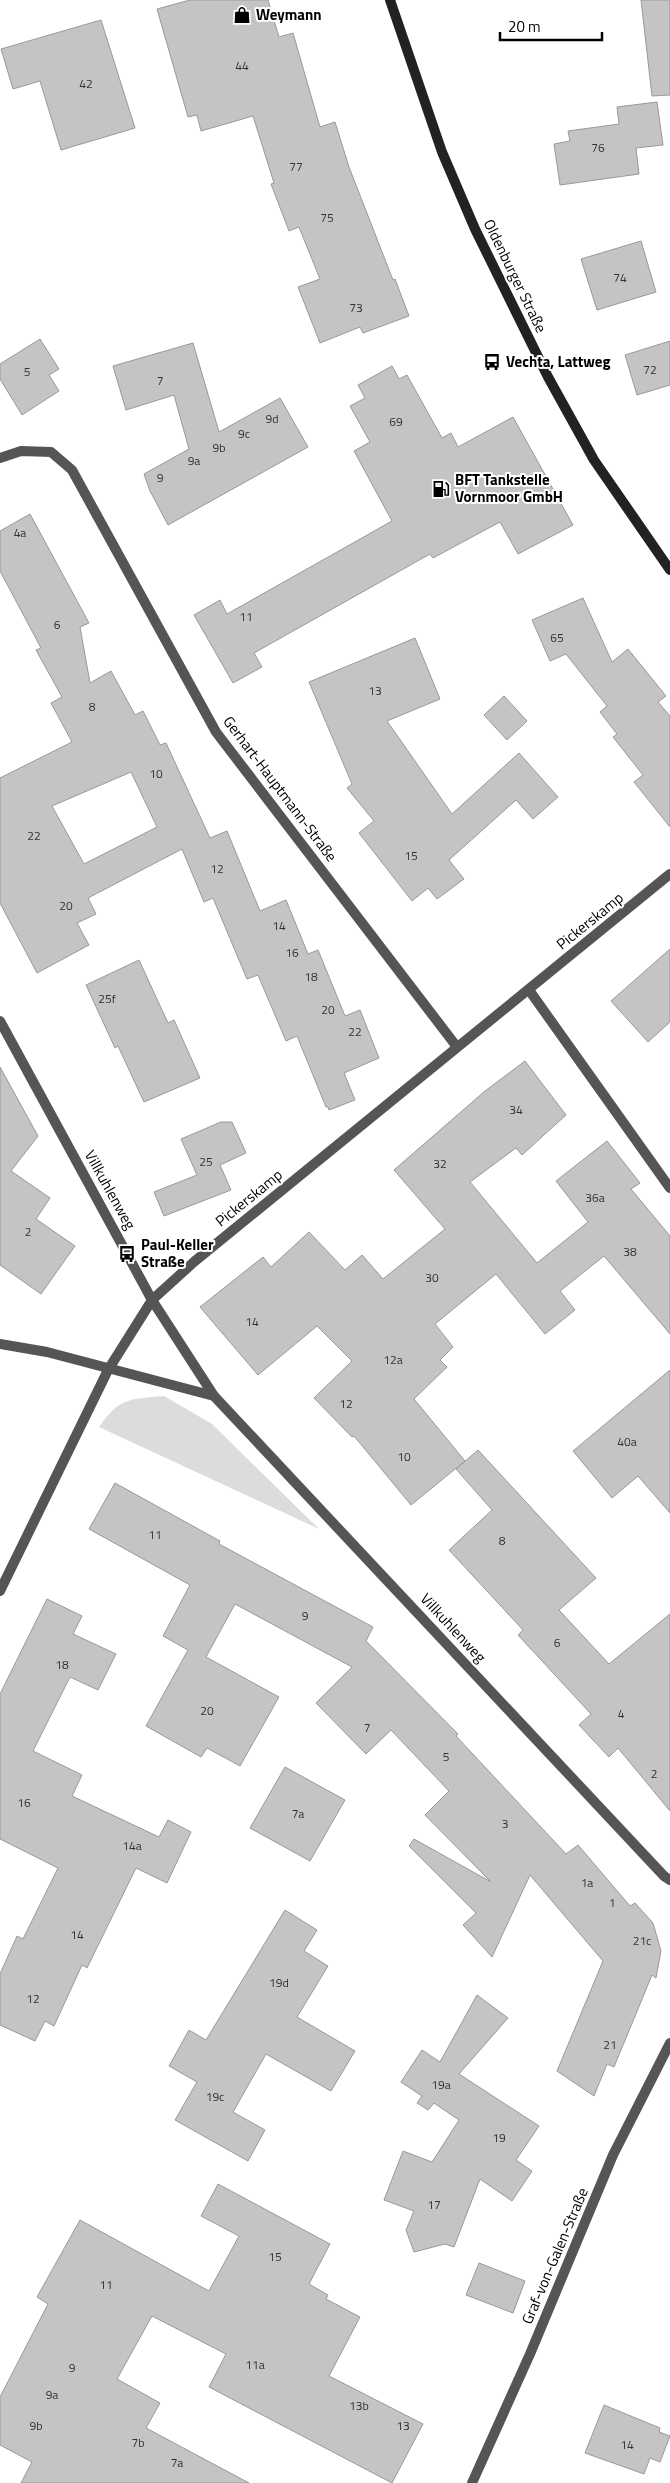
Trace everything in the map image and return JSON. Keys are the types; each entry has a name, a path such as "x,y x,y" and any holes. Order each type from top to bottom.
{"main road":[{"name":"Oldenburger Straße","path":"390,0 442,152 475,229 548,377 594,460 670,570"}],"street":[{"name":"Gerhart-Hauptmann-Straße","path":"0,458 21,451 51,452 72,470 216,732 457,1047"},
{"name":"Pickerskamp","path":"0,1591 108,1370 152,1300 195,1261 670,874"},
{"path":"529,990 670,1188"},
{"name":"Villkuhlenweg","path":"0,1021 152,1300 214,1396 664,1876 670,1880"},
{"path":"0,1344 47,1352 108,1370 214,1396"},
{"name":"Graf-von-Galen-Straße","path":"472,2483 530,2354 613,2156 670,2042"}],"shaded area":[{"path":"164,1396 212,1424 319,1529 99,1427 113,1410 127,1401"}],"building":[{"path":"190,0 268,0 279,37 293,33 320,127 335,122 349,167 409,316 363,333 360,327 320,343 298,287 320,279 299,227 289,231 271,184 274,183 253,116 201,131 197,115 188,117 157,9"},
{"path":"641,0 670,0 670,95 652,96"},
{"path":"101,20 135,128 61,150 40,81 13,89 1,49"},
{"path":"657,102 663,145 636,148 639,174 560,185 554,144 570,141 568,131 619,124 617,107"},
{"path":"641,241 656,292 597,310 581,259"},
{"path":"40,339 59,369 49,375 59,391 22,415 0,379 0,364"},
{"path":"670,341 670,385 637,395 625,355"},
{"path":"193,343 219,432 280,398 308,447 168,525 150,491 144,474 189,449 174,395 126,410 113,366"},
{"path":"392,366 399,379 407,375 442,438 451,433 458,447 513,417 573,525 518,554 500,522 433,558 430,554 254,653 262,667 233,683 194,615 220,600 227,614 392,521 354,451 370,442 350,406 365,398 358,385"},
{"path":"30,514 89,623 80,627 90,683 111,671 135,715 143,711 160,745 166,743 210,838 227,831 260,911 286,900 308,954 318,950 345,1016 360,1010 379,1058 344,1073 355,1100 329,1110 326,1107 297,1036 286,1041 258,975 247,979 213,898 204,902 182,849 88,898 96,914 77,923 89,945 37,973 0,903 0,778 72,742 51,703 62,697 36,650 41,648 0,571 0,531","holes":["131,772 157,827 84,864 52,806"]},
{"path":"583,598 612,662 628,649 666,696 658,702 670,716 670,827 634,782 643,775 613,737 617,734 600,712 607,706 566,654 550,661 532,620"},
{"path":"415,638 440,699 387,721 452,814 519,753 558,797 533,819 516,800 449,860 464,879 437,899 428,888 412,901 359,833 374,821 347,788 352,784 309,682"},
{"path":"504,696 527,721 507,740 484,715"},
{"path":"670,949 670,1022 648,1042 611,1001"},
{"path":"139,960 168,1023 174,1020 200,1078 144,1102 118,1046 115,1048 86,985"},
{"path":"525,1061 566,1115 522,1155 516,1148 470,1182 537,1263 588,1222 556,1181 607,1141 640,1183 631,1189 670,1236 670,1334 604,1256 560,1291 575,1310 545,1334 496,1274 435,1324 453,1347 440,1360 447,1367 414,1399 465,1461 411,1505 354,1436 352,1437 314,1398 352,1361 317,1326 258,1375 200,1307 263,1257 271,1267 309,1232 345,1270 362,1255 383,1279 445,1229 394,1170 485,1091"},
{"path":"0,1067 38,1136 11,1171 50,1198 36,1219 75,1246 41,1294 0,1265"},
{"path":"221,1122 232,1122 246,1153 220,1165 231,1190 164,1216 154,1192 197,1175 181,1139"},
{"path":"670,1370 670,1513 638,1476 612,1498 573,1451"},
{"path":"478,1450 596,1578 559,1610 609,1664 670,1614 670,1811 618,1748 609,1757 579,1725 591,1714 518,1635 523,1630 449,1550 492,1510 456,1469"},
{"path":"115,1483 220,1541 219,1544 373,1627 366,1641 458,1734 456,1736 566,1854 578,1845 630,1906 635,1903 653,1923 661,1951 656,1978 652,1975 614,2067 607,2064 594,2096 557,2071 603,1961 530,1875 492,1957 463,1925 476,1913 409,1846 414,1839 491,1882 425,1815 449,1791 391,1730 366,1754 316,1703 352,1667 235,1604 206,1657 279,1697 240,1766 207,1748 201,1757 146,1726 188,1650 163,1636 190,1585 89,1529"},
{"path":"47,1599 82,1616 73,1634 116,1654 98,1690 70,1677 33,1751 82,1775 72,1796 159,1837 168,1820 191,1832 167,1883 136,1868 87,1968 82,1965 54,2026 45,2021 35,2041 0,2025 0,1974 17,1936 23,1939 58,1868 0,1839 0,1694"},
{"path":"285,1767 345,1800 310,1861 250,1828"},
{"path":"285,1910 317,1930 304,1951 328,1966 297,2017 355,2051 331,2091 266,2054 233,2112 265,2130 248,2161 175,2120 197,2082 169,2066 189,2030 206,2040"},
{"path":"477,1995 508,2018 459,2074 539,2126 516,2160 532,2171 512,2201 480,2179 454,2247 445,2244 414,2252 406,2230 414,2211 384,2200 403,2151 432,2162 459,2120 434,2103 428,2110 417,2103 422,2096 401,2082 422,2050 440,2062"},
{"path":"218,2184 330,2244 309,2284 328,2295 326,2299 360,2317 329,2376 423,2424 392,2483 209,2387 226,2354 152,2316 117,2379 160,2403 146,2428 249,2483 21,2483 32,2462 0,2445 0,2397 48,2304 37,2297 80,2220 209,2291 239,2236 201,2216"},
{"path":"479,2263 525,2281 513,2313 466,2295"},
{"path":"604,2405 660,2428 659,2432 670,2436 660,2462 650,2458 644,2474 585,2453"}],"place":[{"name":"Weymann","path":"242,15"},
{"name":"Vechta, Lattweg","path":"492,362"},
{"name":"BFT Tankstelle Vornmoor GmbH","path":"441,489"},
{"name":"Paul-Keller Straße","path":"127,1254"}]}
